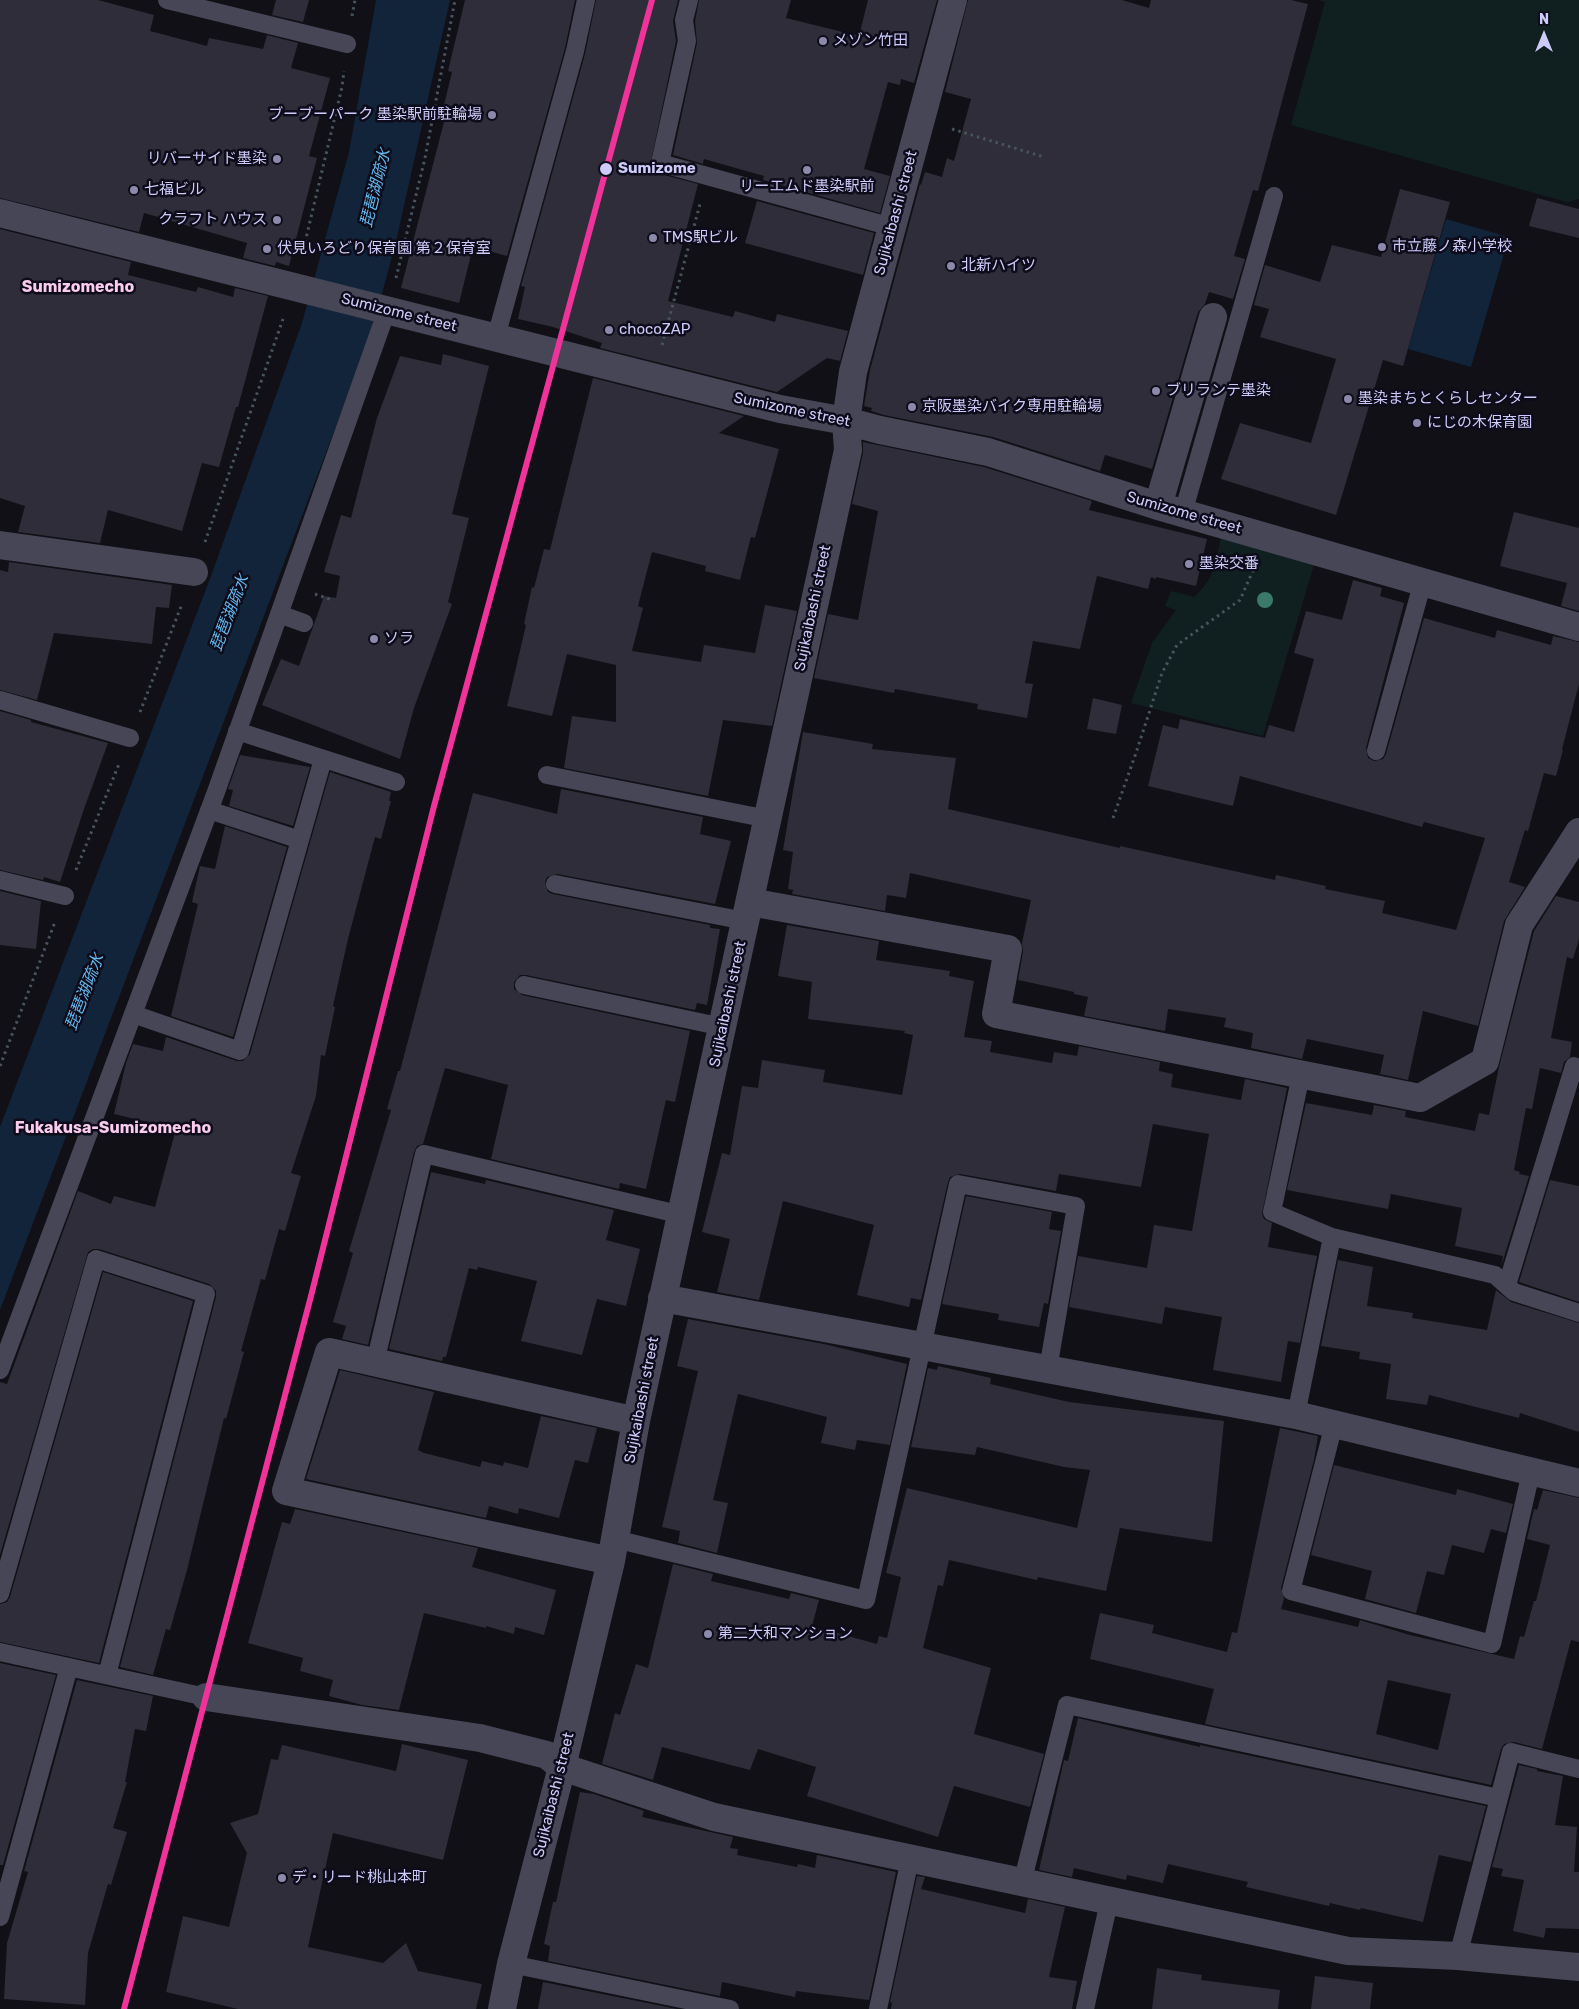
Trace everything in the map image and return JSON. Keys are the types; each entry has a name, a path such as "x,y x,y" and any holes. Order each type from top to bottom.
{"street":[{"name":"Sujikaibashi street","path":"502,2009 511,1964 562,1767 613,1550 636,1421 662,1298 682,1215 848,450 846,421 853,372 953,0"},
{"name":"Sumizome street","path":"0,213 780,409 846,421 880,430 988,452 1171,509 1579,627"},
{"path":"1171,509 1214,317"},
{"path":"0,545 194,572"},
{"path":"748,912 1008,949 996,1014 1420,1098 1485,1061 1519,925 1579,832"},
{"path":"662,1298 1296,1415 1579,1483"},
{"path":"613,1550 286,1491 329,1352 636,1421"},
{"path":"206,1697 480,1738 547,1755 562,1767 714,1817 1348,1951 1458,1956 1579,1967"}],"lane":[{"path":"167,0 347,44"},
{"path":"496,337 575,51 586,0"},
{"path":"689,0 684,20 687,41 660,163 892,227"},
{"path":"1171,509 1274,196"},
{"path":"0,1370 209,810 387,310"},
{"path":"1376,752 1422,581"},
{"path":"279,614 304,623"},
{"path":"0,700 130,738"},
{"path":"237,731 396,782"},
{"path":"132,1014 240,1051 323,759"},
{"path":"547,775 768,819"},
{"path":"209,810 300,840"},
{"path":"0,880 65,896"},
{"path":"555,884 748,912"},
{"path":"524,985 723,1027"},
{"path":"1507,1286 1574,1066"},
{"path":"1301,1075 1272,1212 1332,1237 1495,1275 1514,1292 1579,1312"},
{"path":"375,1363 424,1154 682,1215"},
{"path":"613,1550 866,1600 958,1184 1076,1206 1048,1370"},
{"path":"1296,1415 1332,1237"},
{"path":"0,1594 96,1259 206,1294 107,1675"},
{"path":"1334,1424 1291,1591 1492,1644 1531,1472"},
{"path":"0,1652 206,1697"},
{"path":"0,1917 69,1667"},
{"path":"1022,1883 1067,1705 1499,1798"},
{"path":"1458,1956 1511,1752 1579,1769"},
{"path":"878,2009 910,1859"},
{"path":"1085,2009 1109,1902"},
{"path":"511,1964 730,2009"}],"path":[{"path":"387,310 404,253 456,0"},
{"path":"921,119 1044,157"},
{"path":"654,377 708,177"},
{"path":"1113,818 1162,673 1177,645 1240,600 1266,536"}],"shaded area":[{"path":"1318,0 1579,0 1579,199 1567,202 1291,125 1325,2"},
{"path":"1221,537 1314,565 1263,736 1131,703 1152,643 1176,610 1165,606 1171,591 1194,597 1201,590 1213,570"}],"water":[{"name":"琵琶湖疏水","path":"376,0 450,0 395,246 370,337 0,1310 0,1127 211,576 302,323 349,152"},
{"path":"1446,219 1509,237 1471,367 1408,349"}],"building":[{"path":"0,0 98,0 154,15 150,31 207,46 209,38 263,49 267,35 298,43 291,68 330,78 309,156 317,158 289,266 276,262 275,266 243,258 247,243 144,213 139,232 0,198"},
{"path":"276,0 309,0 303,22 272,15"},
{"path":"465,0 575,0 565,48 507,256 473,247 459,303 401,288 445,118 441,117 452,72 448,71"},
{"path":"596,0 678,0 673,21 676,41 650,166 657,173 698,184 668,301 733,317 735,311 775,322 777,314 848,331 840,361 827,358 777,392 600,348 602,343 553,327 518,319 525,287 521,286 585,54"},
{"path":"699,0 791,0 786,18 859,36 868,0 937,0 914,83 901,79 900,85 888,82 864,169 890,176 880,213 763,180 764,176 704,159 703,164 673,155 697,43 695,21"},
{"path":"968,0 1122,0 1149,8 1151,0 1291,0 1308,4 1258,191 1253,190 1234,256 1245,259 1233,299 1209,292 1205,304 1198,312 1152,469 1105,455 1100,471 993,437 884,415 871,411 872,408 864,406 870,370 920,184 925,172 942,177 947,158 954,161 971,99 945,92"},
{"name":"墨染まちとくらしセンター","path":"1400,189 1450,202 1403,366 1383,360 1336,515 1221,479 1240,423 1311,443 1336,359 1260,337 1269,309 1254,305 1265,265 1320,282 1332,245 1381,257"},
{"path":"1537,198 1579,209 1579,238 1529,226"},
{"path":"757,201 874,233 863,275 745,243"},
{"path":"0,229 131,262 128,275 196,292 198,287 233,297 235,288 268,296 238,407 236,407 219,467 202,463 182,531 108,510 100,543 18,532 25,506 0,498"},
{"path":"443,354 489,366 452,514 469,518 448,602 452,604 414,708 400,759 262,705 281,659 299,666 324,596 336,598 340,576 324,572 341,515 351,518 377,418 400,356 441,365"},
{"path":"593,378 744,416 719,433 779,449 755,538 751,537 740,580 705,571 706,566 652,552 638,606 643,608 632,651 701,662 704,645 755,653 765,605 797,611 772,726 723,720 708,796 564,768 572,716 616,722 616,665 567,654 552,716 507,706 526,625 524,624 532,587 534,588 544,549 550,550"},
{"path":"863,442 984,467 1092,501 1089,510 1207,539 1196,586 1151,577 1148,589 1097,576 1080,649 1033,641 1025,683 1033,684 1027,718 977,709 978,704 895,689 894,693 814,678 828,614 858,620 878,511 852,504 863,453"},
{"path":"1514,512 1579,528 1579,611 1561,606 1567,583 1500,566"},
{"path":"9,562 172,585 169,608 156,607 152,644 54,633 37,700 0,690 0,570 8,572"},
{"path":"1353,580 1382,588 1380,596 1404,603 1366,748 1368,758 1374,761 1383,759 1386,754 1424,618 1495,638 1497,630 1551,645 1553,636 1579,642 1579,684 1563,750 1556,776 1544,773 1528,831 1525,830 1509,882 1525,887 1504,921 1478,1026 1423,1011 1408,1080 1380,1074 1384,1055 1307,1039 1302,1059 1251,1048 1253,1033 1224,1027 1226,1018 1168,1009 1165,1031 1084,1016 1088,997 1074,994 1074,992 1018,980 1023,952 1022,943 1031,900 910,873 906,898 887,895 885,911 792,894 793,890 788,889 793,852 783,850 803,732 873,744 872,749 956,758 948,809 1120,848 1120,846 1275,880 1276,875 1326,886 1325,889 1385,901 1382,913 1456,930 1485,838 1424,822 1422,827 1240,776 1233,806 1148,786 1163,725 1178,729 1180,719 1265,738 1269,725 1294,732 1314,659 1294,653 1306,611 1342,620"},
{"path":"1093,698 1122,705 1116,734 1087,729"},
{"path":"0,711 31,720 31,722 108,743 60,882 44,877 43,880 0,870"},
{"path":"240,755 310,767 293,826 229,806 233,790 228,789"},
{"path":"330,772 391,792 389,801 391,801 381,839 375,837 348,939 333,1006 335,1007 325,1056 321,1055 316,1096 291,1173 301,1176 285,1231 279,1229 265,1280 261,1279 241,1351 244,1352 226,1419 224,1418 187,1570 170,1630 166,1629 153,1675 120,1667 216,1291 209,1284 99,1249 93,1249 88,1252 0,1555 0,1382 7,1384 78,1191 111,1204 114,1196 155,1207 176,1129 114,1114 126,1063 133,1044 163,1051 166,1037 237,1061 243,1061 250,1054"},
{"path":"561,789 703,817 700,834 731,841 715,904 557,874 547,877 545,882 548,892 553,894 710,925 710,928 720,929 707,1005 697,1003 695,1010 526,975 520,975 514,982 514,989 522,995 690,1031 675,1102 666,1100 646,1189 620,1183 619,1189 491,1159 508,1085 445,1068 423,1144 417,1146 414,1152 368,1345 342,1339 346,1326 333,1322 353,1253 349,1251 391,1110 387,1109 398,1071 400,1071 473,793 557,814"},
{"path":"225,826 287,847 233,1037 171,1016 198,904 192,902 200,866 215,869"},
{"path":"0,891 41,901 36,949 0,945"},
{"path":"1556,896 1579,902 1579,939 1573,959 1567,957 1551,1038 1572,1042 1570,1057 1564,1062 1561,1073 1540,1068 1532,1109 1526,1108 1514,1170 1520,1172 1519,1174 1529,1176 1501,1267 1503,1256 1455,1246 1462,1208 1391,1194 1388,1209 1287,1190 1306,1103 1372,1115 1374,1105 1406,1111 1405,1117 1475,1131 1479,1113 1489,1115 1499,1067 1534,931"},
{"path":"787,925 879,941 876,960 950,971 949,976 974,981 964,1037 992,1041 990,1052 1052,1063 1054,1052 1077,1056 1079,1046 1160,1062 1159,1071 1173,1074 1171,1087 1241,1100 1245,1079 1287,1088 1262,1214 1264,1219 1272,1223 1268,1247 1317,1256 1300,1343 1288,1341 1281,1382 1213,1370 1222,1317 1165,1307 1162,1324 1069,1307 1078,1256 1147,1268 1154,1225 1192,1231 1209,1134 1153,1124 1141,1187 1059,1174 1056,1191 960,1174 950,1177 921,1300 911,1298 909,1307 857,1295 874,1225 783,1201 759,1300 717,1292 730,1239 702,1232 722,1153 730,1155 742,1086 758,1088 762,1060 825,1070 823,1082 902,1095 913,1035 904,1033 905,1031 808,1019 812,982 778,976"},
{"path":"431,1172 485,1184 486,1180 614,1210 606,1240 640,1249 626,1306 597,1299 582,1355 521,1341 537,1281 478,1267 477,1270 469,1268 446,1357 443,1357 442,1361 389,1349"},
{"path":"1550,1180 1579,1186 1579,1302 1519,1282"},
{"path":"966,1196 1052,1212 1049,1229 1061,1231 1048,1304 1044,1303 1039,1327 998,1320 999,1314 942,1304"},
{"path":"1338,1260 1373,1267 1367,1306 1413,1313 1412,1318 1487,1330 1496,1290 1511,1302 1579,1323 1579,1432 1520,1413 1519,1418 1429,1395 1427,1405 1386,1399 1391,1364 1359,1359 1360,1352 1321,1346"},
{"path":"103,1272 193,1301 99,1663 0,1642 0,1604 7,1602 10,1597"},
{"path":"688,1319 824,1344 907,1364 890,1445 857,1440 855,1450 821,1443 827,1417 738,1394 713,1500 728,1503 717,1553 678,1543 680,1531 662,1527 698,1371 677,1366"},
{"path":"938,1366 991,1378 990,1384 1069,1402 1224,1421 1212,1542 1120,1528 1106,1591 1038,1577 1037,1580 949,1560 943,1586 938,1585 923,1648 991,1668 974,1734 1044,1754 1030,1807 954,1786 938,1837 807,1796 816,1767 758,1749 750,1770 662,1747 653,1780 602,1764 615,1713 620,1715 636,1664 648,1668 673,1564 713,1574 711,1581 789,1599 791,1593 819,1600 812,1626 877,1644 879,1636 887,1638 901,1577 886,1573 907,1488 1077,1528 1090,1470 1064,1467 977,1447 975,1455 911,1447 928,1368 937,1370"},
{"path":"340,1370 434,1392 418,1450 424,1453 480,1467 482,1461 503,1466 504,1462 528,1468 541,1416 597,1428 588,1463 575,1460 559,1518 519,1508 518,1514 489,1506 486,1518 306,1479"},
{"path":"1280,1428 1318,1436 1314,1460 1281,1588 1284,1599 1281,1609 1358,1627 1360,1620 1410,1635 1514,1659 1520,1636 1524,1637 1534,1601 1536,1601 1550,1545 1527,1539 1534,1509 1537,1510 1543,1490 1579,1498 1579,1642 1571,1640 1542,1749 1514,1742 1504,1744 1491,1785 1205,1724 1214,1689 1090,1659 1100,1613 1154,1625 1152,1633 1227,1652 1232,1632 1237,1633","holes":["1388,1680 1451,1694 1438,1750 1376,1734"]},
{"path":"1334,1465 1456,1495 1457,1489 1513,1504 1506,1533 1491,1529 1484,1553 1452,1545 1444,1575 1427,1571 1416,1613 1365,1599 1372,1571 1311,1555"},
{"path":"295,1509 478,1548 472,1567 556,1590 544,1635 515,1627 514,1634 424,1613 399,1710 362,1705 329,1696 333,1680 300,1671 303,1658 248,1643 282,1522 290,1524"},
{"path":"0,1663 56,1675 3,1865 0,1865"},
{"path":"77,1680 153,1696 146,1731 135,1729 125,1782 127,1782 113,1828 127,1832 111,1885 108,1884 88,1953 85,2005 4,1999 7,1943 28,1872 24,1871"},
{"path":"1078,1718 1200,1747 1200,1745 1486,1806 1471,1862 1439,1855 1423,1922 1361,1908 1360,1910 1330,1903 1329,1906 1246,1887 1248,1882 1168,1864 1163,1883 1127,1875 1126,1880 1074,1868 1072,1877 1039,1870 1064,1760 1068,1761"},
{"name":"デ・リード桃山本町","path":"402,1744 468,1760 443,1860 333,1833 308,1947 383,1963 406,1943 418,1971 482,1984 476,2009 238,2009 166,1992 183,1916 229,1927 247,1853 230,1823 258,1814 271,1759 278,1760 282,1745 396,1771"},
{"path":"1519,1765 1563,1776 1555,1825 1577,1827 1574,1872 1579,1872 1579,1929 1546,1928 1544,1938 1513,1931 1524,1880 1501,1876 1503,1869 1492,1867"},
{"path":"580,1792 594,1794 644,1811 642,1817 733,1837 730,1848 738,1849 737,1855 797,1867 798,1864 815,1868 817,1855 896,1872 869,2000 796,1991 795,1997 722,1982 720,1996 548,1961 550,1946 544,1944 553,1902 556,1902"},
{"path":"917,1876 925,1877 921,1889 1025,1913 1028,1899 1065,1907 1049,1977 1077,1981 1072,2009 891,2009 892,2003 890,2002"},
{"path":"1157,1968 1202,1975 1201,1980 1280,1990 1278,2009 1152,2009"},
{"path":"1315,1976 1373,1983 1370,2009 1311,2009"},
{"path":"543,1982 677,2009 538,2009"}],"transit line":[{"path":"124,2009 311,1296 434,806 652,0"}],"place":[{"name":"メゾン竹田","path":"823,41"},
{"name":"ブーブーパーク 墨染駅前駐輪場","path":"492,115"},
{"name":"リバーサイド墨染","path":"277,159"},
{"name":"Sumizome","path":"606,169"},
{"name":"リーエムド墨染駅前","path":"807,170"},
{"name":"七福ビル","path":"134,190"},
{"name":"クラフト ハウス","path":"277,220"},
{"name":"TMS駅ビル","path":"653,238"},
{"name":"市立藤ノ森小学校","path":"1382,247"},
{"name":"伏見いろどり保育園 第２保育室","path":"267,249"},
{"name":"北新ハイツ","path":"951,266"},
{"name":"chocoZAP","path":"609,330"},
{"name":"ブリランテ墨染","path":"1156,391"},
{"name":"墨染まちとくらしセンター","path":"1348,399"},
{"name":"京阪墨染バイク専用駐輪場","path":"912,407"},
{"name":"にじの木保育園","path":"1417,423"},
{"name":"墨染交番","path":"1189,564"},
{"name":"ソラ","path":"374,639"},
{"name":"第二大和マンション","path":"708,1634"},
{"name":"デ・リード桃山本町","path":"282,1878"}],"district":[{"name":"Sumizomecho","path":"78,287"},
{"name":"Fukakusa-Sumizomecho","path":"113,1128"}]}
